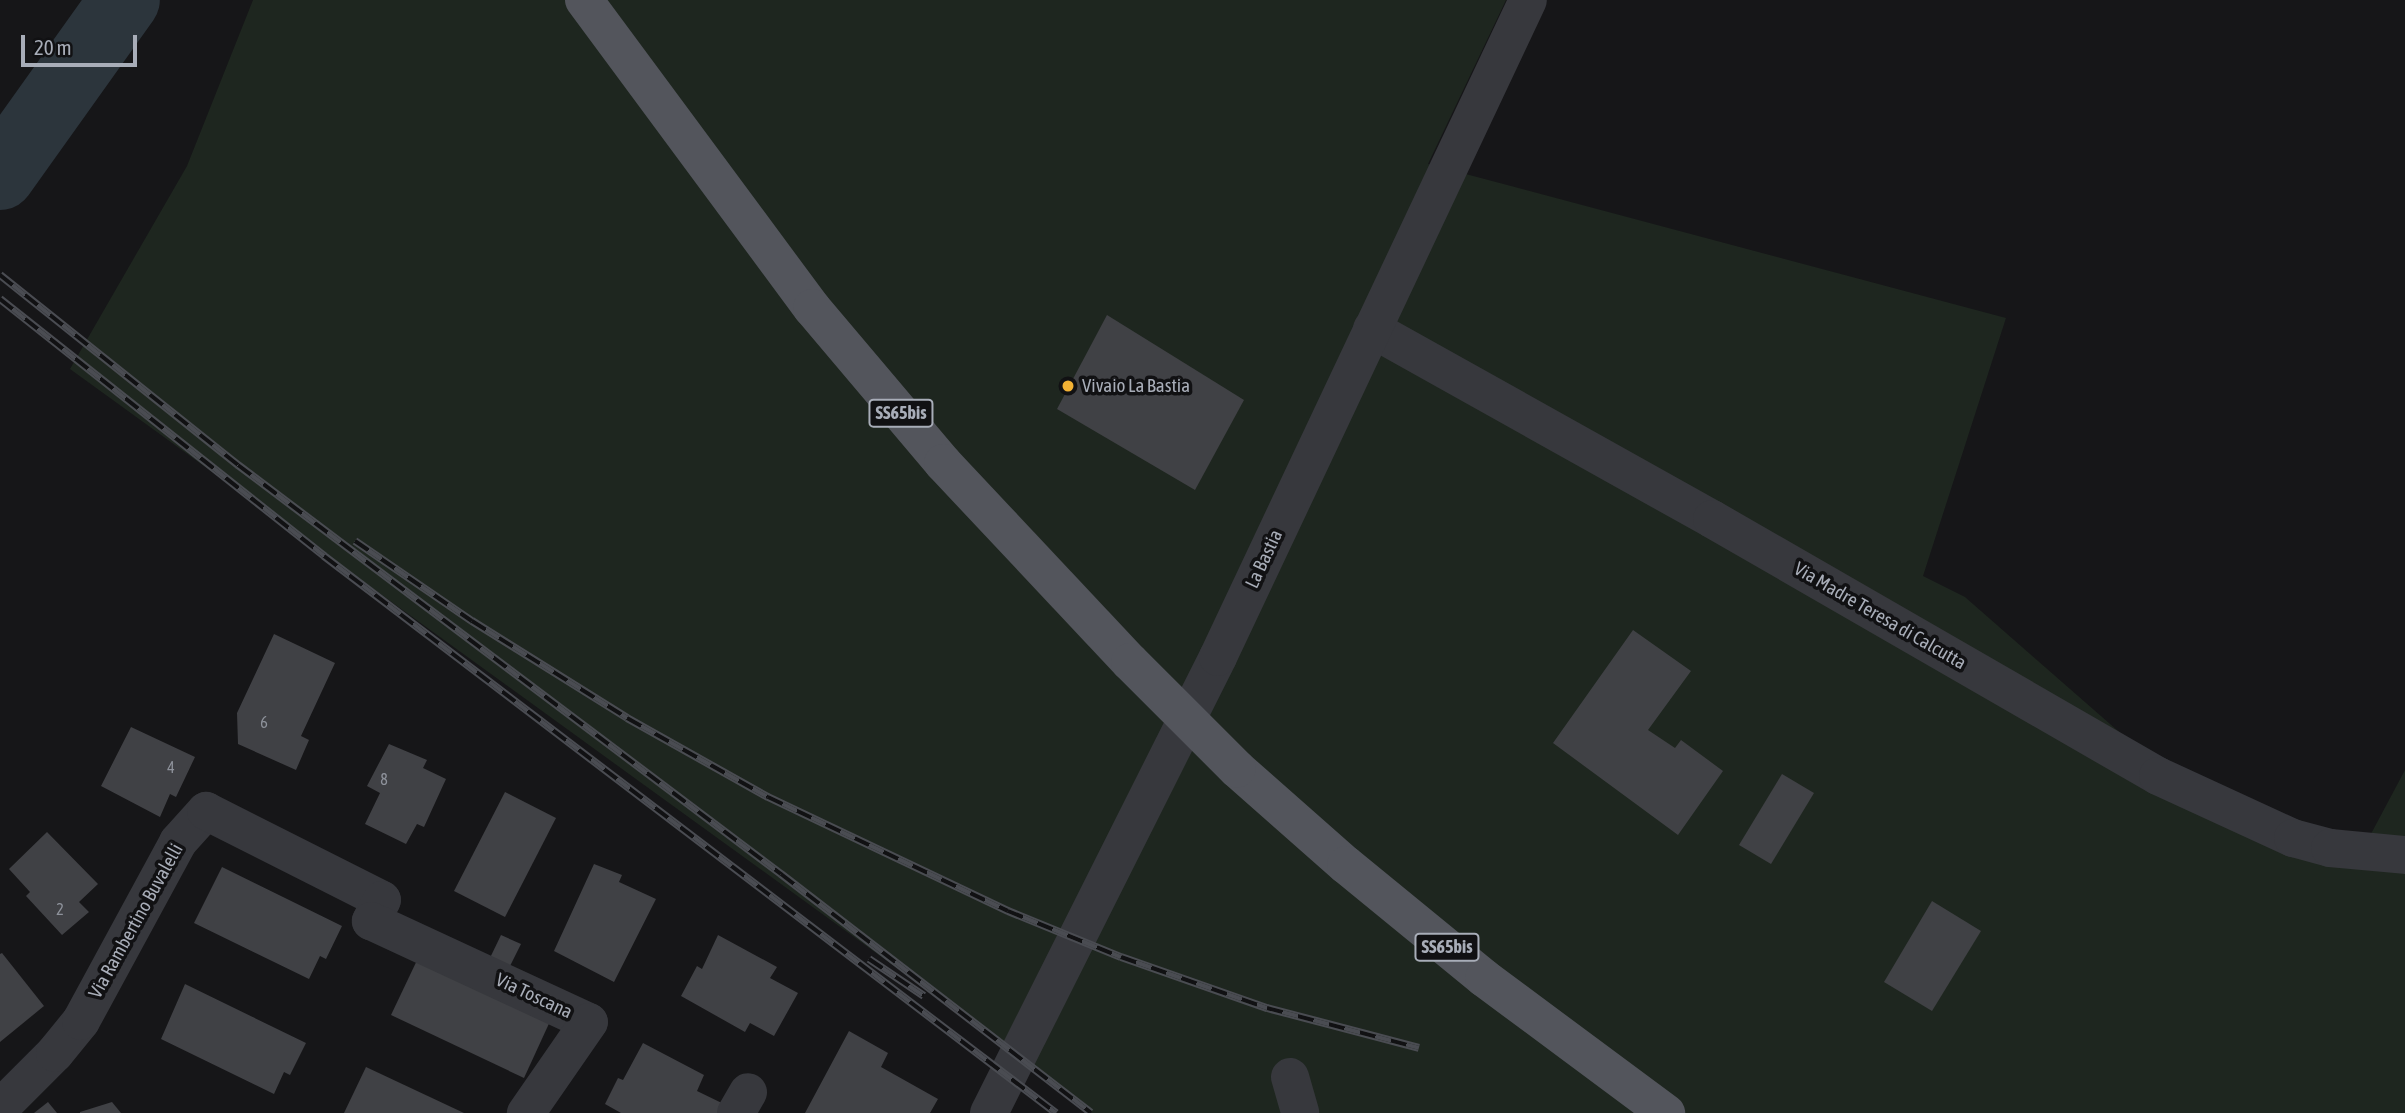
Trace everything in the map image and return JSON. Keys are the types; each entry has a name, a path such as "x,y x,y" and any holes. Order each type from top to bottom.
{"main road":[{"name":"SS65bis","path":"584,0 695,146 749,226 821,318 943,463 1130,662 1237,769 1346,865 1484,978 1666,1113"}],"street":[{"name":"La Bastia","path":"989,1113 1218,656 1528,0"},
{"name":"Via Madre Teresa di Calcutta","path":"1372,330 1712,519 2158,776 2293,838 2330,848 2405,855"},
{"name":"Via Rambertino Buvalelli","path":"0,1108 55,1053 81,1021 178,842 206,811 382,900 371,920 379,924"},
{"name":"Via Toscana","path":"379,924 589,1022 526,1113"},
{"path":"1290,1077 1300,1113"}],"shaded area":[{"path":"253,0 1506,0 1428,164 2006,318 1923,576 1965,597 2165,772 2356,862 2405,770 2405,1113 1092,1113 992,1037 70,369 187,166"}],"building":[{"path":"1107,315 1244,400 1195,490 1057,409"},
{"path":"1633,630 1691,671 1648,730 1675,748 1681,740 1723,771 1678,835 1553,743"},
{"path":"274,634 335,663 301,736 309,740 296,770 238,744 237,713"},
{"path":"131,727 195,757 176,797 170,794 160,817 101,786"},
{"path":"389,744 427,760 423,768 446,779 424,827 417,824 406,844 365,824 380,793 367,786"},
{"path":"1782,774 1814,793 1771,864 1739,845"},
{"path":"505,792 556,818 505,917 454,891"},
{"path":"47,832 98,884 79,902 89,912 62,935 26,896 30,892 9,869"},
{"path":"594,864 622,875 619,882 656,899 614,982 554,951"},
{"path":"222,867 342,926 326,959 320,956 309,979 194,923"},
{"path":"1932,901 1981,931 1932,1011 1884,982"},
{"path":"501,935 521,944 508,970 489,960"},
{"path":"718,935 777,967 770,978 798,993 774,1036 750,1023 745,1032 681,996 697,966 702,969"},
{"path":"2,953 44,1006 0,1042 0,954"},
{"path":"420,954 552,1017 524,1078 391,1015"},
{"path":"185,984 306,1043 290,1075 284,1072 274,1094 161,1039"},
{"path":"849,1031 888,1053 881,1067 938,1099 930,1113 805,1113"},
{"path":"643,1043 704,1075 697,1091 730,1107 727,1113 621,1113 605,1104 618,1078 623,1080"},
{"path":"366,1067 464,1113 344,1113"},
{"path":"48,1102 57,1113 34,1113"},
{"path":"112,1102 121,1113 80,1113 80,1112"}],"waterway":[{"path":"0,175 125,0"}],"railway":[{"path":"0,275 238,465 781,874 1091,1113"},
{"path":"0,299 324,556 1056,1113"},
{"path":"355,541 472,621 627,718 768,797 1008,911 1121,957 1267,1008 1419,1048"},
{"path":"869,959 924,996"}],"place":[{"name":"Vivaio La Bastia","path":"1068,386"}]}
